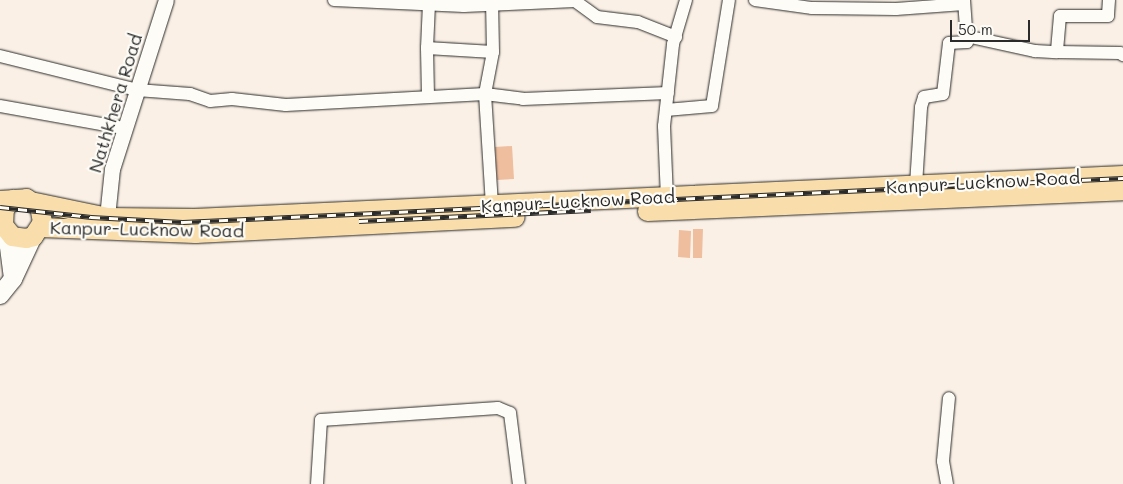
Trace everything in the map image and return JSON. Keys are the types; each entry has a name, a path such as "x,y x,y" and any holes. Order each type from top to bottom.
{"main road":[{"name":"Kanpur-Lucknow Road","path":"37,232 195,233 492,206 1123,175"},
{"name":"Kanpur-Lucknow Road","path":"35,202 107,217 366,218 1123,190"},
{"path":"0,295 13,279 37,232 41,211 35,202 22,197 7,200 4,208 3,227 13,279"},
{"path":"3,227 19,238 37,232"}],"street":[{"name":"Nathkhera Road","path":"107,217 112,169 123,128 166,0"},
{"path":"334,0 430,4 575,1 597,17 638,22 676,37"},
{"path":"667,198 666,110 676,37 686,0"},
{"path":"666,110 712,106 729,0"},
{"path":"755,0 812,8 896,9 964,2 967,42 949,43 943,94 924,97 916,185"},
{"path":"1058,52 1060,16 1108,16 1109,0"},
{"path":"492,2 493,52 485,94 492,206"},
{"path":"428,96 427,48 430,4"},
{"path":"966,36 1035,51 1120,52 1123,55"},
{"path":"427,48 493,52"},
{"path":"0,56 137,90 190,94 210,101 232,99 286,105 485,94 523,99 668,93"},
{"path":"0,106 123,128"},
{"path":"947,484 943,461 949,398"},
{"path":"317,484 321,420 498,408 510,413 519,484"}],"building":[{"path":"512,146 514,179 497,180 495,147"},
{"path":"693,229 703,229 702,258 693,258"},
{"path":"679,230 691,231 690,258 678,257"}],"railway":[{"path":"0,207 91,217 183,222 1123,178"},
{"path":"359,221 591,210"}]}
